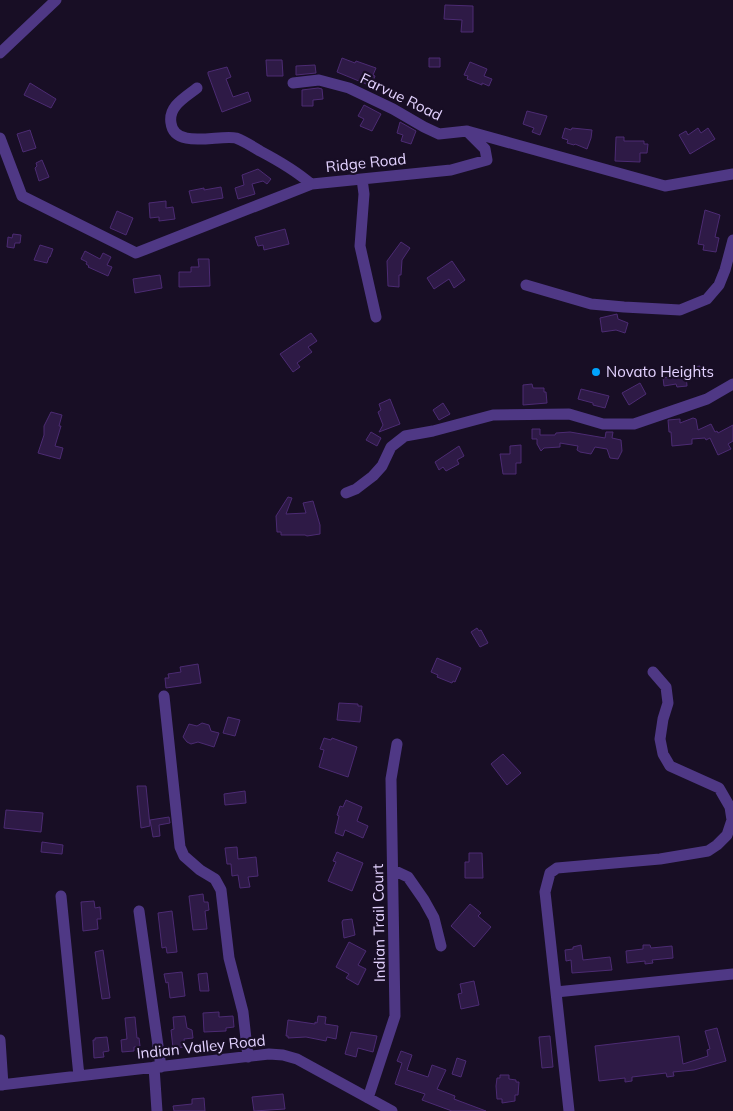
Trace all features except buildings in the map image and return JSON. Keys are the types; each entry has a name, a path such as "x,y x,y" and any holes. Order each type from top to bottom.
{"street":[{"path":"0,53 56,0"},
{"name":"Farvue Road","path":"293,83 319,80 349,88 439,134 467,131"},
{"path":"197,88 178,103 171,112 173,130 183,137 197,139 235,138 296,171 311,184"},
{"path":"467,131 665,186 733,174"},
{"name":"Ridge Road","path":"0,138 22,196 136,253 311,184 451,170 487,160 485,149 467,131"},
{"path":"362,179 364,194 360,246 376,317"},
{"path":"526,285 591,304 624,308 680,310 707,299 719,285 733,240"},
{"path":"346,493 356,489 373,476 382,466 391,447 405,436 492,415 569,414 603,424 634,424 707,399 733,384"},
{"path":"569,1111 545,892 550,873 557,868 660,859 708,851 727,835 732,820 730,807 719,788 670,766 663,754 660,739 668,703 666,687 654,672"},
{"path":"164,696 180,847 184,856 200,870 215,879 221,890 229,958 243,1012 248,1057"},
{"name":"Indian Trail Court","path":"368,1098 395,1016 391,779 396,744"},
{"path":"393,870 408,877 424,900 434,918 441,946"},
{"path":"61,896 79,1076"},
{"path":"139,911 158,1067 156,1111"},
{"path":"556,992 733,974"},
{"path":"0,1040 2,1085"},
{"name":"Indian Valley Road","path":"2,1085 248,1057 283,1055 296,1059 392,1111"}],"place":[{"name":"Novato Heights","path":"596,372"}]}
